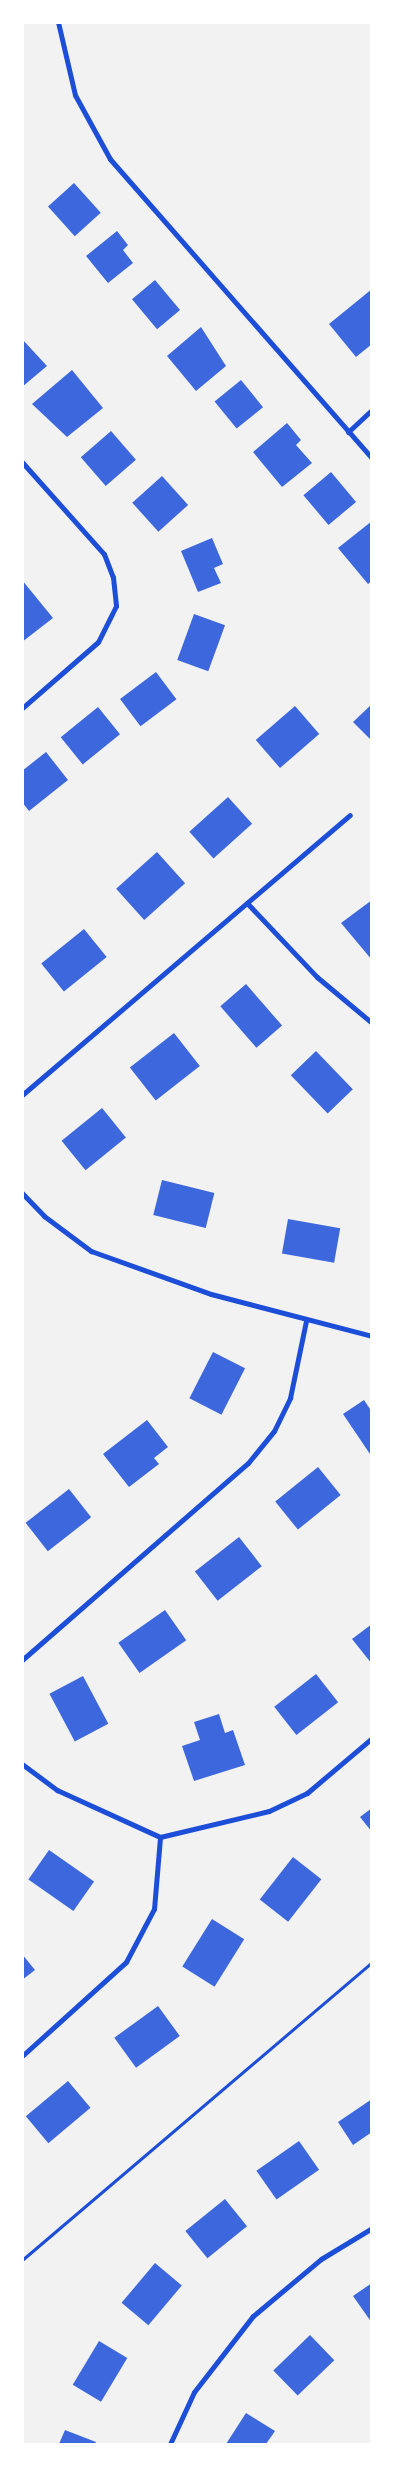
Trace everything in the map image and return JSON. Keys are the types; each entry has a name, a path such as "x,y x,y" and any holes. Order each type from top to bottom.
{"street":[{"path":"58,22 75,95 110,159 372,458"},
{"path":"348,432 372,410"},
{"path":"22,462 104,554 114,578 116,606 98,642 22,708"},
{"path":"22,1095 350,815"},
{"path":"247,903 317,977 372,1023"},
{"path":"22,1193 44,1216 91,1251 159,1277 306,1321 372,1336"},
{"path":"22,1660 248,1463 274,1431 290,1398 306,1321"},
{"path":"22,1764 57,1790 160,1837 269,1812 307,1793 372,1738"},
{"path":"22,2056 126,1962 154,1909 160,1837"},
{"path":"170,2444 194,2392 252,2316 321,2258 372,2228"}],"path":[{"path":"22,2260 372,1962"}],"building":[{"path":"74,183 101,213 75,236 48,206"},
{"path":"117,231 128,245 123,250 133,263 108,283 86,256"},
{"path":"155,280 180,310 157,329 132,299"},
{"path":"372,289 372,344 356,357 329,324"},
{"path":"201,327 226,366 196,391 167,356"},
{"path":"22,339 47,366 22,387"},
{"path":"72,370 103,408 67,437 32,404"},
{"path":"241,380 263,407 237,429 215,401"},
{"path":"287,423 301,440 296,445 312,463 282,487 253,452"},
{"path":"111,431 136,460 106,486 81,457"},
{"path":"331,472 356,502 328,525 303,495"},
{"path":"162,476 188,505 158,532 132,503"},
{"path":"372,521 372,581 368,584 338,548"},
{"path":"212,538 223,564 214,568 221,583 198,592 181,551"},
{"path":"22,580 53,618 22,642"},
{"path":"194,614 225,625 208,671 177,660"},
{"path":"156,672 176,699 141,726 120,699"},
{"path":"372,704 372,741 353,722"},
{"path":"295,706 319,734 280,768 256,740"},
{"path":"98,707 120,734 83,764 61,737"},
{"path":"46,752 68,780 29,811 22,802 22,771"},
{"path":"228,797 252,824 213,859 189,832"},
{"path":"157,852 185,883 144,920 116,889"},
{"path":"372,900 372,960 341,923"},
{"path":"84,929 107,957 64,992 41,964"},
{"path":"246,984 282,1026 256,1048 220,1006"},
{"path":"174,1033 200,1066 156,1101 130,1067"},
{"path":"316,1051 353,1089 328,1113 291,1075"},
{"path":"102,1108 126,1138 86,1170 62,1141"},
{"path":"162,1180 214,1193 206,1228 153,1215"},
{"path":"288,1219 340,1228 334,1263 282,1253"},
{"path":"213,1352 245,1368 221,1415 189,1398"},
{"path":"364,1400 372,1412 372,1457 343,1414"},
{"path":"147,1420 168,1447 154,1458 159,1464 129,1487 103,1454"},
{"path":"318,1467 341,1495 298,1530 275,1502"},
{"path":"69,1489 91,1517 48,1551 26,1523"},
{"path":"239,1537 262,1566 218,1601 195,1571"},
{"path":"165,1610 186,1640 140,1673 118,1643"},
{"path":"372,1624 372,1664 352,1639"},
{"path":"316,1674 338,1702 296,1735 274,1707"},
{"path":"83,1676 108,1724 75,1742 49,1694"},
{"path":"219,1714 225,1733 233,1730 245,1765 194,1781 182,1746 200,1740 194,1722"},
{"path":"372,1808 372,1832 360,1817"},
{"path":"49,1850 94,1882 73,1911 28,1879"},
{"path":"293,1857 321,1879 288,1922 260,1900"},
{"path":"212,1919 244,1939 215,1987 182,1966"},
{"path":"22,1954 35,1970 22,1980"},
{"path":"158,2006 180,2036 136,2068 114,2038"},
{"path":"68,2081 90,2108 48,2143 26,2116"},
{"path":"372,2099 372,2132 353,2145 338,2122"},
{"path":"299,2141 319,2170 276,2199 256,2171"},
{"path":"225,2199 247,2226 207,2258 185,2231"},
{"path":"155,2263 182,2285 148,2325 122,2303"},
{"path":"372,2283 372,2323 353,2296"},
{"path":"310,2335 334,2360 298,2396 273,2370"},
{"path":"99,2341 127,2358 101,2402 73,2385"},
{"path":"246,2413 275,2431 266,2444 226,2444"},
{"path":"65,2430 96,2442 95,2444 59,2444"}]}
